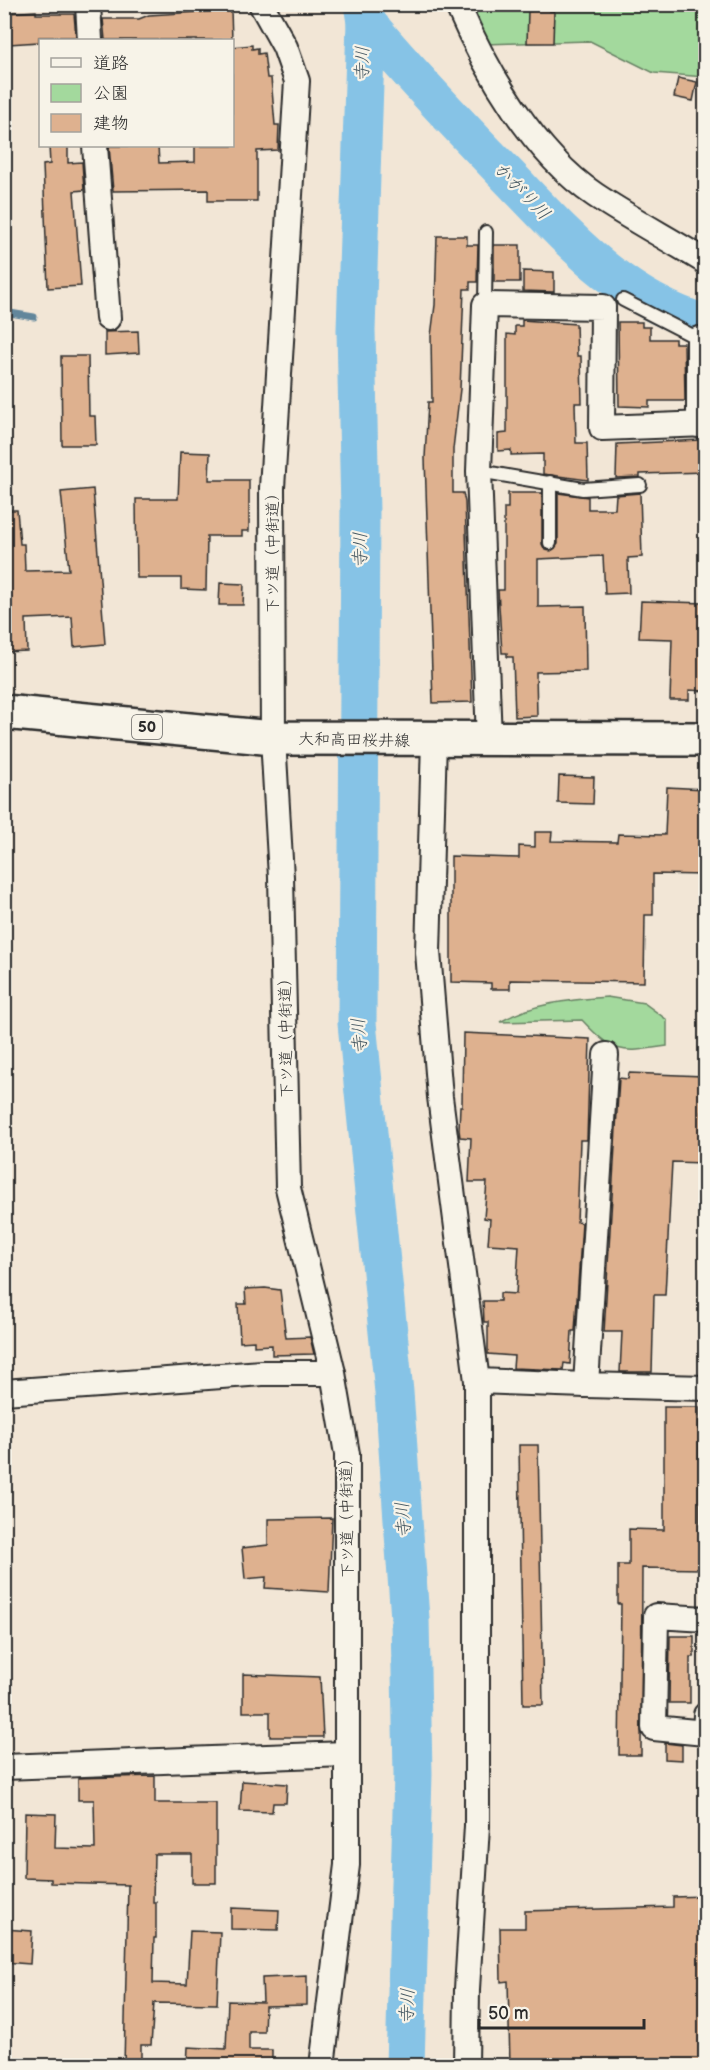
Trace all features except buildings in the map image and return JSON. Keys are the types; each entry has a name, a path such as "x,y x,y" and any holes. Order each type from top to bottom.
{"main road":[{"name":"大和高田桜井線","path":"4,712 282,738 705,739"}],"street":[{"path":"88,4 90,39"},
{"name":"下ツ道（中街道）","path":"261,4 285,47 297,81 272,488 282,738 281,889 288,1188 333,1373 347,1454 345,1754 347,1865 322,2066"},
{"path":"457,4 467,29 502,88 542,148 594,194 705,262"},
{"path":"95,147 108,318"},
{"path":"489,740 479,471 485,305 603,308 602,428 702,424 702,340"},
{"path":"427,740 428,952 440,1097 477,1381 477,1826 467,1989 466,2066"},
{"path":"586,1385 606,1055"},
{"path":"4,1392 262,1373 333,1373"},
{"path":"477,1381 705,1388"},
{"path":"705,1619 656,1616 654,1728 705,1733 705,1715"},
{"path":"4,1767 345,1754"}],"lane":[{"path":"485,305 486,232"},
{"path":"623,300 702,340"},
{"path":"479,471 582,489 640,485"},
{"path":"550,483 550,543"}],"green space":[{"path":"466,5 705,5 705,77 654,73 590,41 485,44"},
{"path":"607,997 644,1003 667,1020 667,1046 639,1050 620,1049 603,1040 582,1020 500,1022 525,1010 565,1001"}],"waterway":[{"name":"寺川","path":"363,4 366,22 356,330 360,512 357,1023 394,1392 410,1619 413,1774 405,2066"},
{"name":"かがり川","path":"366,22 471,138 597,264 648,300 706,324"},
{"path":"4,312 34,317"}]}
